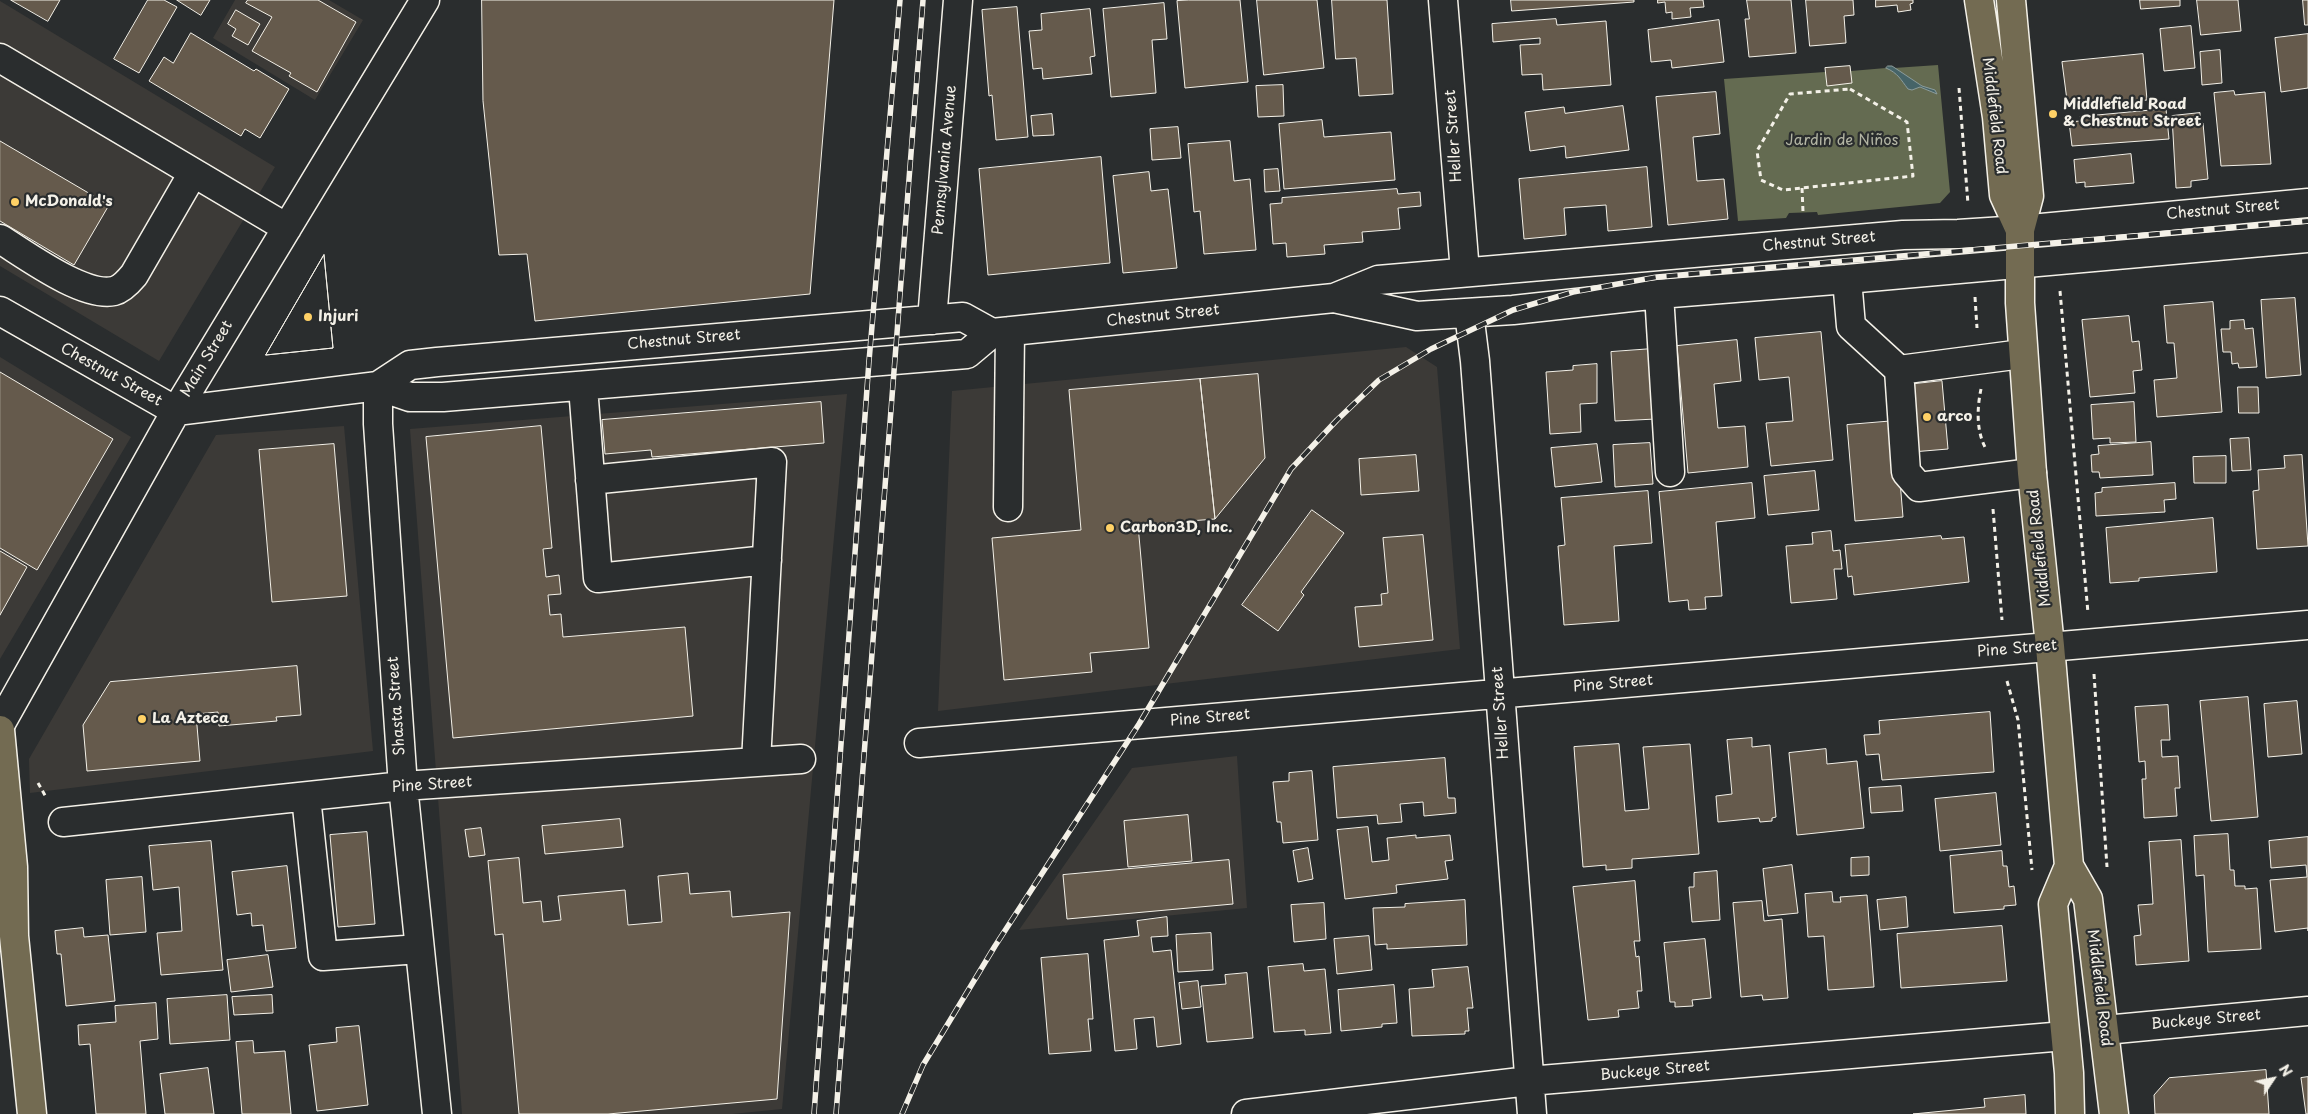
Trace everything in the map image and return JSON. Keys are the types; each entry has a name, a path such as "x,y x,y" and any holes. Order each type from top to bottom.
{"main road":[{"name":"Middlefield Road","path":"1979,0 1998,117 2004,195 2020,230"},
{"name":"Middlefield Road","path":"2011,0 2029,196 2020,230 2020,263 2022,354 2032,473 2050,646 2069,866 2088,899 2114,1114"},
{"path":"0,730 13,868 7,926 32,1114"},
{"name":"Middlefield Road","path":"2069,866 2053,904 2070,1114"}],"street":[{"name":"Main Street","path":"0,725 176,411 425,0"},
{"name":"Pennsylvania Avenue","path":"932,320 958,0"},
{"name":"Heller Street","path":"1444,0 1465,272"},
{"path":"0,58 286,228"},
{"path":"0,240 80,287 101,292 115,291 125,285 134,274 193,173"},
{"name":"Chestnut Street","path":"0,311 176,411 378,386 410,397 443,397 967,354 1001,332 1334,298 1378,280 1903,235 2020,230 2308,202"},
{"name":"Chestnut Street","path":"1334,298 1417,316 1469,313 1659,294 2308,238"},
{"path":"1847,279 1851,326 1899,370 1906,472 1912,480 1919,487 2032,473"},
{"path":"1659,294 1670,472"},
{"name":"Heller Street","path":"1469,313 1475,361 1532,1114"},
{"name":"Chestnut Street","path":"378,386 410,365 963,317 1001,332"},
{"path":"1001,332 1008,507"},
{"path":"1899,370 2022,354"},
{"name":"Shasta Street","path":"378,386 379,431 403,786 437,1114"},
{"path":"583,387 598,578 767,560"},
{"path":"590,480 772,462 756,762"},
{"name":"Pine Street","path":"918,743 2308,625"},
{"name":"Pine Street","path":"63,822 403,786 801,759"},
{"path":"306,797 323,956 419,949"},
{"name":"Buckeye Street","path":"2105,1030 2308,1011"},
{"name":"Buckeye Street","path":"1246,1114 1529,1081 2065,1036"}],"path":[{"path":"1958,80 1970,233"},
{"path":"1850,89 1907,122 1913,176 1802,188 1783,190 1761,180 1757,151 1790,94 1850,89"},
{"path":"1802,188 1803,218"},
{"path":"2059,259 2060,295 2090,644 2094,670 2094,700 2108,875"},
{"path":"1972,268 1981,390 1978,404 1981,440 1988,454 2008,690 2018,720 2032,879"}],"shaded area":[{"path":"235,0 329,0 363,20 315,100 213,38"},
{"path":"0,1 275,167 159,361 0,266"},
{"path":"1406,347 1437,367 1460,649 938,711 952,391"},
{"path":"0,357 131,437 0,659"},
{"path":"847,394 782,1109 732,1114 462,1114 410,429"},
{"path":"344,426 373,751 30,793 29,759 216,435"},
{"path":"1237,756 1247,908 1019,930 1132,768"}],"green space":[{"name":"Jardin de Niños","path":"1938,65 1950,192 1940,203 1818,215 1817,212 1789,213 1786,218 1738,221 1724,79 1825,72 1825,68 1850,66 1851,71 1886,68 1888,66 1894,68"}],"water":[{"path":"1892,66 1922,86 1935,90 1937,94 1920,87 1912,90 1908,89 1896,74 1886,68"}],"building":[{"path":"11,0 60,0 48,21"},
{"path":"148,0 164,0 177,7 139,73 114,59"},
{"path":"177,0 210,0 201,15"},
{"path":"248,0 318,0 356,22 317,92 289,76 291,73 252,51 272,17 246,3"},
{"path":"482,0 834,0 810,294 535,321 527,254 499,255 483,101"},
{"path":"1240,0 1248,82 1185,88 1177,1"},
{"path":"1257,0 1317,0 1324,68 1264,75"},
{"path":"1332,0 1387,0 1393,94 1359,96 1356,58 1336,59"},
{"path":"1511,0 1634,0 1634,2 1512,11"},
{"path":"1658,0 1703,0 1704,7 1690,8 1691,17 1672,19 1672,12 1666,13 1665,2 1658,3"},
{"path":"1747,0 1791,0 1796,53 1749,57 1745,19 1749,19"},
{"path":"1806,0 1853,0 1854,15 1844,16 1846,43 1810,46"},
{"path":"1876,0 1913,0 1913,3 1910,4 1911,10 1898,12 1897,5 1876,7"},
{"path":"2140,0 2180,0 2180,6 2141,9"},
{"path":"2197,0 2238,0 2241,31 2201,35"},
{"path":"2303,0 2308,0 2308,25 2305,25"},
{"path":"1164,3 1167,39 1152,40 1156,93 1111,97 1103,9"},
{"path":"1017,7 1028,137 996,140 992,95 989,96 982,10"},
{"path":"1090,9 1095,56 1090,57 1092,74 1043,79 1042,68 1033,69 1029,31 1042,30 1041,14"},
{"path":"236,10 260,24 248,45 232,36 236,29 228,24"},
{"path":"1556,19 1557,25 1606,21 1611,85 1543,90 1542,74 1522,75 1520,45 1540,44 1540,38 1493,42 1492,24"},
{"path":"1719,20 1724,62 1672,68 1671,60 1651,62 1648,30"},
{"path":"2191,26 2195,68 2164,71 2160,29"},
{"path":"191,33 254,71 256,69 289,89 260,138 245,129 241,136 149,81 164,57 173,63"},
{"path":"2308,34 2308,88 2281,92 2275,38"},
{"path":"2220,50 2222,83 2202,85 2200,52"},
{"path":"2143,54 2147,100 2068,108 2062,62"},
{"path":"1850,66 1852,83 1827,86 1825,68"},
{"path":"1283,85 1284,116 1258,117 1256,86"},
{"path":"2234,91 2235,95 2265,92 2271,164 2221,166 2214,93"},
{"path":"1716,92 1720,134 1693,137 1697,181 1724,179 1728,219 1668,225 1656,97"},
{"path":"1623,106 1629,150 1566,158 1565,146 1530,151 1525,112 1564,107 1565,113"},
{"path":"2166,109 2169,139 2072,146 2069,122 2080,121 2080,117"},
{"path":"2200,113 2200,124 2203,123 2208,179 2191,181 2191,187 2176,188 2172,116"},
{"path":"1052,114 1054,135 1033,136 1031,116"},
{"path":"1322,120 1324,137 1391,132 1395,180 1284,189 1279,124"},
{"path":"1178,127 1181,158 1152,160 1150,129"},
{"path":"0,141 109,205 74,265 0,221"},
{"path":"1230,141 1234,181 1250,179 1256,250 1204,254 1200,211 1194,212 1188,144"},
{"path":"2131,154 2134,183 2085,187 2085,182 2076,183 2074,160"},
{"path":"1101,157 1110,263 988,275 979,169"},
{"path":"1647,167 1652,227 1608,231 1606,205 1564,208 1566,235 1524,239 1519,179"},
{"path":"1278,169 1280,191 1265,192 1264,170"},
{"path":"1149,172 1151,191 1168,189 1177,268 1123,273 1113,176"},
{"path":"1397,189 1398,194 1420,192 1421,206 1398,208 1400,229 1362,232 1363,242 1324,245 1325,254 1287,257 1286,243 1273,244 1270,204 1282,203 1282,198"},
{"path":"324,255 333,348 266,355"},
{"path":"324,255 333,348 266,355"},
{"path":"2295,298 2301,375 2266,378 2261,300"},
{"path":"2213,302 2222,412 2157,417 2154,380 2177,378 2174,343 2167,343 2164,306"},
{"path":"2129,316 2132,342 2139,341 2142,370 2133,371 2135,393 2090,397 2082,320"},
{"path":"2244,320 2245,329 2253,328 2257,367 2239,368 2238,363 2232,364 2231,352 2223,352 2221,329 2230,329 2230,321"},
{"path":"1821,332 1833,460 1771,466 1766,423 1793,421 1789,377 1759,380 1755,338"},
{"path":"1737,340 1741,381 1714,384 1718,428 1745,426 1748,467 1688,473 1677,346"},
{"path":"1652,349 1656,419 1615,421 1611,352"},
{"path":"1597,364 1597,403 1580,404 1581,432 1550,434 1546,372 1573,370 1573,366"},
{"path":"0,372 113,439 37,570 0,548"},
{"path":"1258,374 1265,458 1215,519 1200,379"},
{"name":"Carbon3D, Inc.","path":"1200,379 1215,519 1138,525 1149,648 1090,653 1092,672 1004,680 992,538 1081,530 1069,390"},
{"name":"arco","path":"1942,381 1948,449 1912,452 1906,385"},
{"path":"2238,387 2258,387 2259,413 2239,413"},
{"path":"821,402 824,443 652,457 651,450 605,454 602,420"},
{"path":"2134,402 2136,442 2110,443 2110,438 2093,439 2091,405"},
{"path":"1895,421 1903,517 1855,521 1847,425"},
{"path":"541,426 552,548 543,549 546,577 559,575 561,594 548,595 550,615 561,614 563,637 685,627 693,716 453,738 426,437"},
{"path":"2249,438 2251,470 2232,471 2230,439"},
{"path":"2151,442 2153,475 2100,478 2099,472 2092,472 2091,455 2099,454 2098,446"},
{"path":"1650,443 1653,484 1615,487 1613,445"},
{"path":"334,444 347,596 272,602 259,450"},
{"path":"1597,444 1602,482 1555,487 1551,448"},
{"path":"1416,455 1419,491 1361,495 1359,459"},
{"path":"2302,455 2308,546 2257,549 2253,491 2259,490 2258,470 2285,468 2284,456"},
{"path":"2226,456 2226,483 2194,483 2193,457"},
{"path":"1815,471 1819,510 1768,515 1764,476"},
{"path":"1752,483 1755,518 1716,522 1722,596 1705,597 1706,609 1689,610 1688,600 1669,602 1659,492"},
{"path":"2175,483 2176,499 2164,500 2165,512 2096,516 2095,493 2102,492 2102,488"},
{"path":"1648,491 1652,543 1614,546 1619,621 1564,625 1558,546 1565,545 1561,498"},
{"path":"1312,510 1344,533 1301,592 1304,595 1278,631 1242,605"},
{"path":"2213,518 2217,572 2139,578 2139,581 2110,583 2106,528"},
{"path":"1831,531 1833,551 1840,550 1842,569 1834,569 1837,599 1791,603 1786,546 1813,544 1812,533"},
{"path":"1423,535 1433,640 1359,647 1355,607 1382,605 1381,594 1388,593 1383,538"},
{"path":"1941,536 1942,539 1964,537 1969,582 1854,595 1852,576 1848,577 1845,545"},
{"path":"0,551 27,567 0,615"},
{"name":"La Azteca","path":"297,666 301,715 276,717 277,721 219,726 218,712 196,714 200,761 87,771 83,725 110,682"},
{"path":"2248,697 2258,817 2211,821 2200,701"},
{"path":"2297,701 2302,754 2268,757 2264,704"},
{"path":"2168,705 2170,740 2161,740 2162,757 2178,756 2180,788 2175,788 2177,816 2144,818 2142,779 2146,779 2145,761 2139,762 2135,707"},
{"path":"1990,712 1994,772 1882,780 1879,754 1866,755 1864,735 1880,734 1879,721"},
{"path":"1752,738 1752,747 1770,745 1776,817 1772,818 1772,821 1760,822 1759,818 1718,822 1716,796 1732,794 1727,740"},
{"path":"1619,744 1625,811 1649,809 1643,747 1690,744 1699,854 1632,859 1632,868 1606,870 1606,865 1583,867 1574,747"},
{"path":"1826,749 1827,764 1857,761 1864,828 1797,835 1789,753"},
{"path":"1445,758 1448,798 1455,798 1456,813 1424,816 1423,802 1400,804 1402,822 1378,824 1377,815 1337,818 1333,767"},
{"path":"1312,771 1318,840 1283,843 1281,822 1277,822 1273,782 1289,781 1289,773"},
{"path":"1901,786 1903,811 1871,813 1869,788"},
{"path":"1996,793 2001,845 1940,851 1935,799"},
{"path":"1188,815 1192,861 1128,867 1124,821"},
{"path":"620,819 623,847 545,854 542,826"},
{"path":"1368,827 1372,862 1389,860 1387,838 1416,835 1416,838 1450,835 1453,860 1445,861 1448,879 1396,885 1397,893 1345,899 1337,830"},
{"path":"481,828 485,855 469,857 465,830"},
{"path":"367,832 375,924 338,927 330,835"},
{"path":"2228,834 2230,870 2234,870 2235,886 2245,886 2245,889 2257,888 2261,949 2208,952 2204,875 2196,876 2194,836"},
{"path":"2308,837 2308,928 2275,932 2270,880 2307,877 2306,865 2271,868 2269,841"},
{"path":"2181,840 2189,961 2136,965 2134,936 2141,935 2138,905 2153,904 2149,842"},
{"path":"211,841 223,970 161,975 157,933 182,931 179,887 153,890 149,846"},
{"path":"1308,848 1313,879 1298,882 1293,851"},
{"path":"2002,851 2003,866 2007,866 2009,887 2014,886 2016,905 2004,906 2004,909 1954,913 1950,856"},
{"path":"1869,857 1869,875 1851,876 1851,858"},
{"path":"519,858 523,903 541,901 543,922 561,920 558,896 625,890 628,925 662,922 658,876 688,873 690,894 730,891 732,917 790,912 777,1099 608,1114 519,1114 503,934 495,935 488,861"},
{"path":"1229,860 1233,904 1067,919 1063,875"},
{"path":"1792,865 1798,913 1768,916 1763,869"},
{"path":"287,866 296,948 266,951 263,925 252,926 251,913 237,915 232,872"},
{"path":"1717,871 1720,920 1692,922 1689,887 1694,887 1694,873"},
{"path":"142,877 146,932 110,935 106,880"},
{"path":"1635,881 1640,941 1634,941 1636,957 1639,956 1642,991 1637,991 1639,1008 1618,1010 1619,1017 1588,1020 1573,887"},
{"path":"1832,892 1833,902 1841,902 1840,897 1867,895 1874,987 1828,990 1824,936 1808,937 1805,894"},
{"path":"1906,897 1908,927 1880,930 1877,900"},
{"path":"1465,900 1467,945 1387,949 1387,944 1375,945 1373,908 1405,907 1405,904"},
{"path":"1762,901 1764,921 1782,919 1788,998 1763,1000 1762,995 1741,997 1733,903"},
{"path":"1324,903 1326,939 1294,942 1291,905"},
{"path":"1167,917 1168,936 1151,937 1153,952 1171,950 1181,1044 1157,1047 1154,1017 1134,1019 1137,1049 1115,1051 1104,940 1139,936 1137,921"},
{"path":"2002,926 2007,981 1901,988 1897,934"},
{"path":"83,928 84,937 108,935 115,1001 66,1006 61,954 57,954 55,931"},
{"path":"1211,933 1213,970 1178,972 1176,935"},
{"path":"1369,936 1372,970 1337,974 1334,939"},
{"path":"1705,939 1711,998 1692,1000 1693,1006 1675,1007 1675,1002 1670,1002 1664,943"},
{"path":"1088,954 1093,1019 1088,1019 1091,1051 1049,1054 1041,958"},
{"path":"268,955 273,987 231,992 227,960"},
{"path":"1303,964 1304,971 1325,969 1331,1033 1305,1035 1305,1030 1274,1032 1268,967"},
{"path":"1468,967 1473,1008 1467,1008 1469,1031 1465,1031 1465,1034 1412,1036 1409,989 1434,987 1432,970"},
{"path":"1247,973 1253,1038 1207,1042 1201,986 1226,984 1225,975"},
{"path":"1198,981 1201,1007 1182,1009 1179,983"},
{"path":"1394,985 1397,1023 1382,1024 1382,1027 1341,1031 1338,990"},
{"path":"227,995 230,1040 170,1044 167,999"},
{"path":"272,995 273,1013 234,1015 232,997"},
{"path":"156,1003 158,1039 140,1041 146,1114 96,1114 90,1044 79,1045 78,1025 116,1022 115,1006"},
{"path":"359,1026 368,1105 317,1111 309,1045 337,1042 336,1028"},
{"path":"253,1041 254,1053 285,1051 291,1114 242,1114 236,1042"},
{"path":"208,1068 214,1114 165,1114 160,1074"},
{"path":"2266,1070 2269,1114 2155,1114 2154,1095 2169,1078"},
{"path":"2308,1077 2308,1114 2306,1114 2301,1078"},
{"path":"2025,1095 2026,1114 1913,1114 1985,1107 1984,1099"}],"railway":[{"path":"814,1114 869,361 900,0"},
{"path":"836,1114 923,0"},
{"path":"902,1114 923,1065 995,946 1139,724 1291,469 1337,420 1379,380 1431,349 1513,310 1573,292 1657,277 2308,221"}],"place":[{"name":"Middlefield Road & Chestnut Street","path":"2053,114"},
{"name":"McDonald's","path":"15,202"},
{"name":"Injuri","path":"308,317"},
{"name":"arco","path":"1927,417"},
{"name":"Carbon3D, Inc.","path":"1110,528"},
{"name":"La Azteca","path":"142,719"}]}
